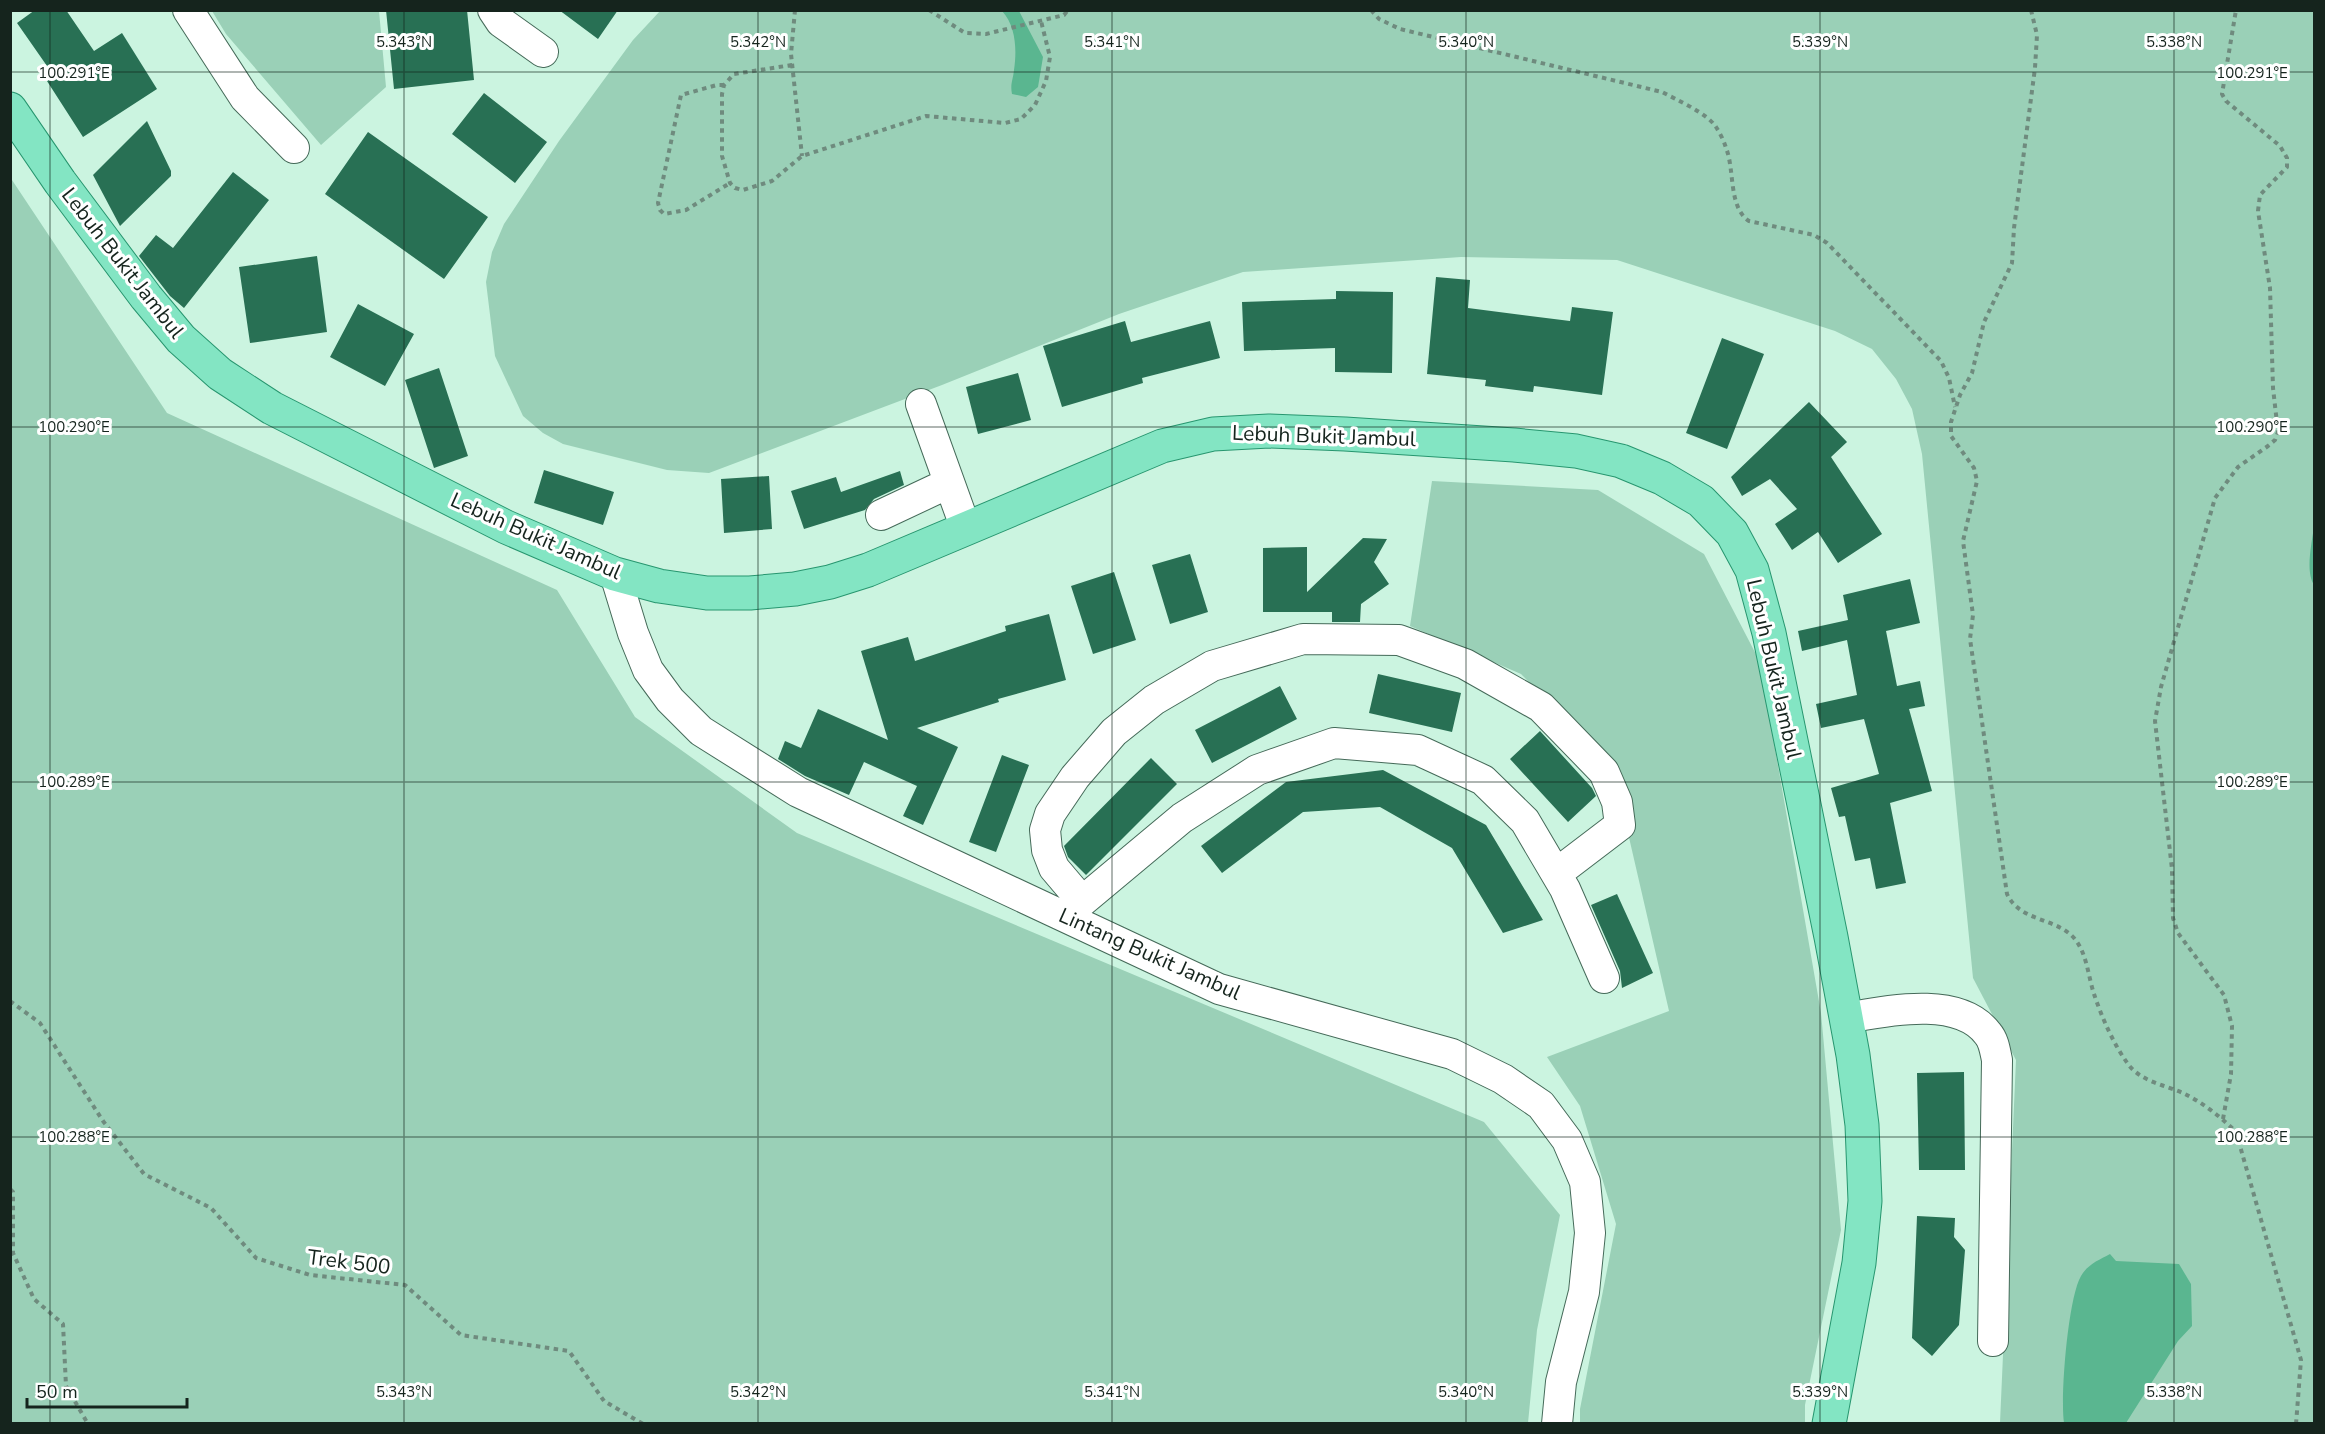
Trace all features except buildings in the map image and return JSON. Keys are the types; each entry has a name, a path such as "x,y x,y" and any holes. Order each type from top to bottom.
{"main road":[{"name":"Lebuh Bukit Jambul","path":"10,110 60,182 146,297 181,339 220,374 272,408 506,527 615,574 659,586 707,593 750,593 795,589 830,582 868,570 1162,446 1213,434 1269,432 1345,434 1576,451 1621,461 1662,478 1701,501 1732,533 1752,570 1769,633 1846,1018 1862,1125 1865,1201 1859,1263 1829,1424"}],"street":[{"path":"188,10 245,98 294,148"},
{"path":"493,10 501,22 543,52"},
{"path":"921,404 966,529"},
{"path":"881,514 949,483"},
{"name":"Lintang Bukit Jambul","path":"615,574 633,633 648,670 670,700 701,731 798,792 1073,908 1219,989 1452,1054 1503,1079 1541,1105 1568,1140 1586,1182 1590,1233 1584,1292 1561,1382 1557,1424"},
{"path":"1557,873 1620,825 1617,802 1604,772 1541,707 1465,664 1399,640 1303,639 1212,666 1164,695 1114,732 1075,777 1050,814 1045,830 1047,850 1073,908 1182,818 1257,770 1335,743 1418,750 1483,780 1525,821 1557,873 1604,978"},
{"path":"1846,1018 1879,1012 1941,1008 1972,1020 1988,1033 1994,1044 1997,1060 1993,1341"}],"path":[{"path":"795,10 791,54 802,156"},
{"path":"928,10 965,33 986,34 1064,15 1068,10"},
{"path":"1371,10 1379,19 1400,29 1662,92 1686,104 1715,125 1727,149 1737,205 1743,217 1749,221 1814,235 1827,243 1941,361 1949,378 1955,407"},
{"path":"2031,10 2037,35 2035,68 2014,228 2012,262 1984,322 1972,373 1955,407 1950,436 1974,468 1977,481 1963,541 1973,615 1970,639 2007,894 2012,904 2023,913 2063,930 2074,939 2082,952 2094,995 2120,1053 2130,1067 2141,1077 2186,1094 2223,1119 2236,1132 2301,1360 2296,1424"},
{"path":"2223,1119 2231,1074 2232,1026 2224,995 2178,933 2173,918 2172,869 2155,721 2161,687 2215,498 2238,467 2275,440 2278,432 2272,365 2270,288 2258,212 2260,195 2287,167 2287,158 2280,146 2226,101 2222,94 2236,10"},
{"path":"792,64 734,75 724,85 722,156 730,183 735,188 743,190 772,181 802,156 926,116 1005,123 1021,119 1035,105 1046,81 1050,57 1041,21"},
{"path":"724,85 681,95 658,203 660,210 664,214 686,210 730,183"},
{"name":"Trek 500","path":"10,1001 40,1023 104,1121 144,1174 212,1208 256,1258 310,1275 405,1285 461,1335 569,1351 604,1401 643,1424"},
{"path":"10,1189 13,1192 13,1253 34,1299 63,1324 66,1386 88,1424"}],"shaded area":[{"path":"212,11 379,11 386,87 321,145 226,34"},
{"path":"660,11 2314,11 2314,1423 2000,1423 2016,1060 1973,978 1922,454 1912,409 1896,379 1872,349 1835,331 1617,260 1461,257 1243,272 1119,314 942,385 709,473 667,470 563,444 543,433 523,416 495,356 486,282 492,252 504,224 559,141 633,40"},
{"path":"1002,11 1019,11 1043,57 1038,87 1026,97 1012,94 1014,39 1007,17"},
{"path":"10,177 167,413 557,590 635,717 797,833 1484,1122 1560,1215 1537,1330 1528,1423 11,1423"},
{"path":"1432,481 1598,490 1704,554 1760,662 1821,1013 1841,1230 1805,1405 1805,1423 1580,1423 1580,1409 1616,1224 1580,1106 1547,1057 1669,1011 1613,768 1521,674 1410,626"},
{"path":"2314,526 2314,585 2310,565"},
{"path":"2110,1254 2116,1261 2179,1264 2191,1284 2192,1326 2178,1341 2126,1423 2064,1423 2063,1392 2066,1348 2076,1288 2087,1268"}]}
